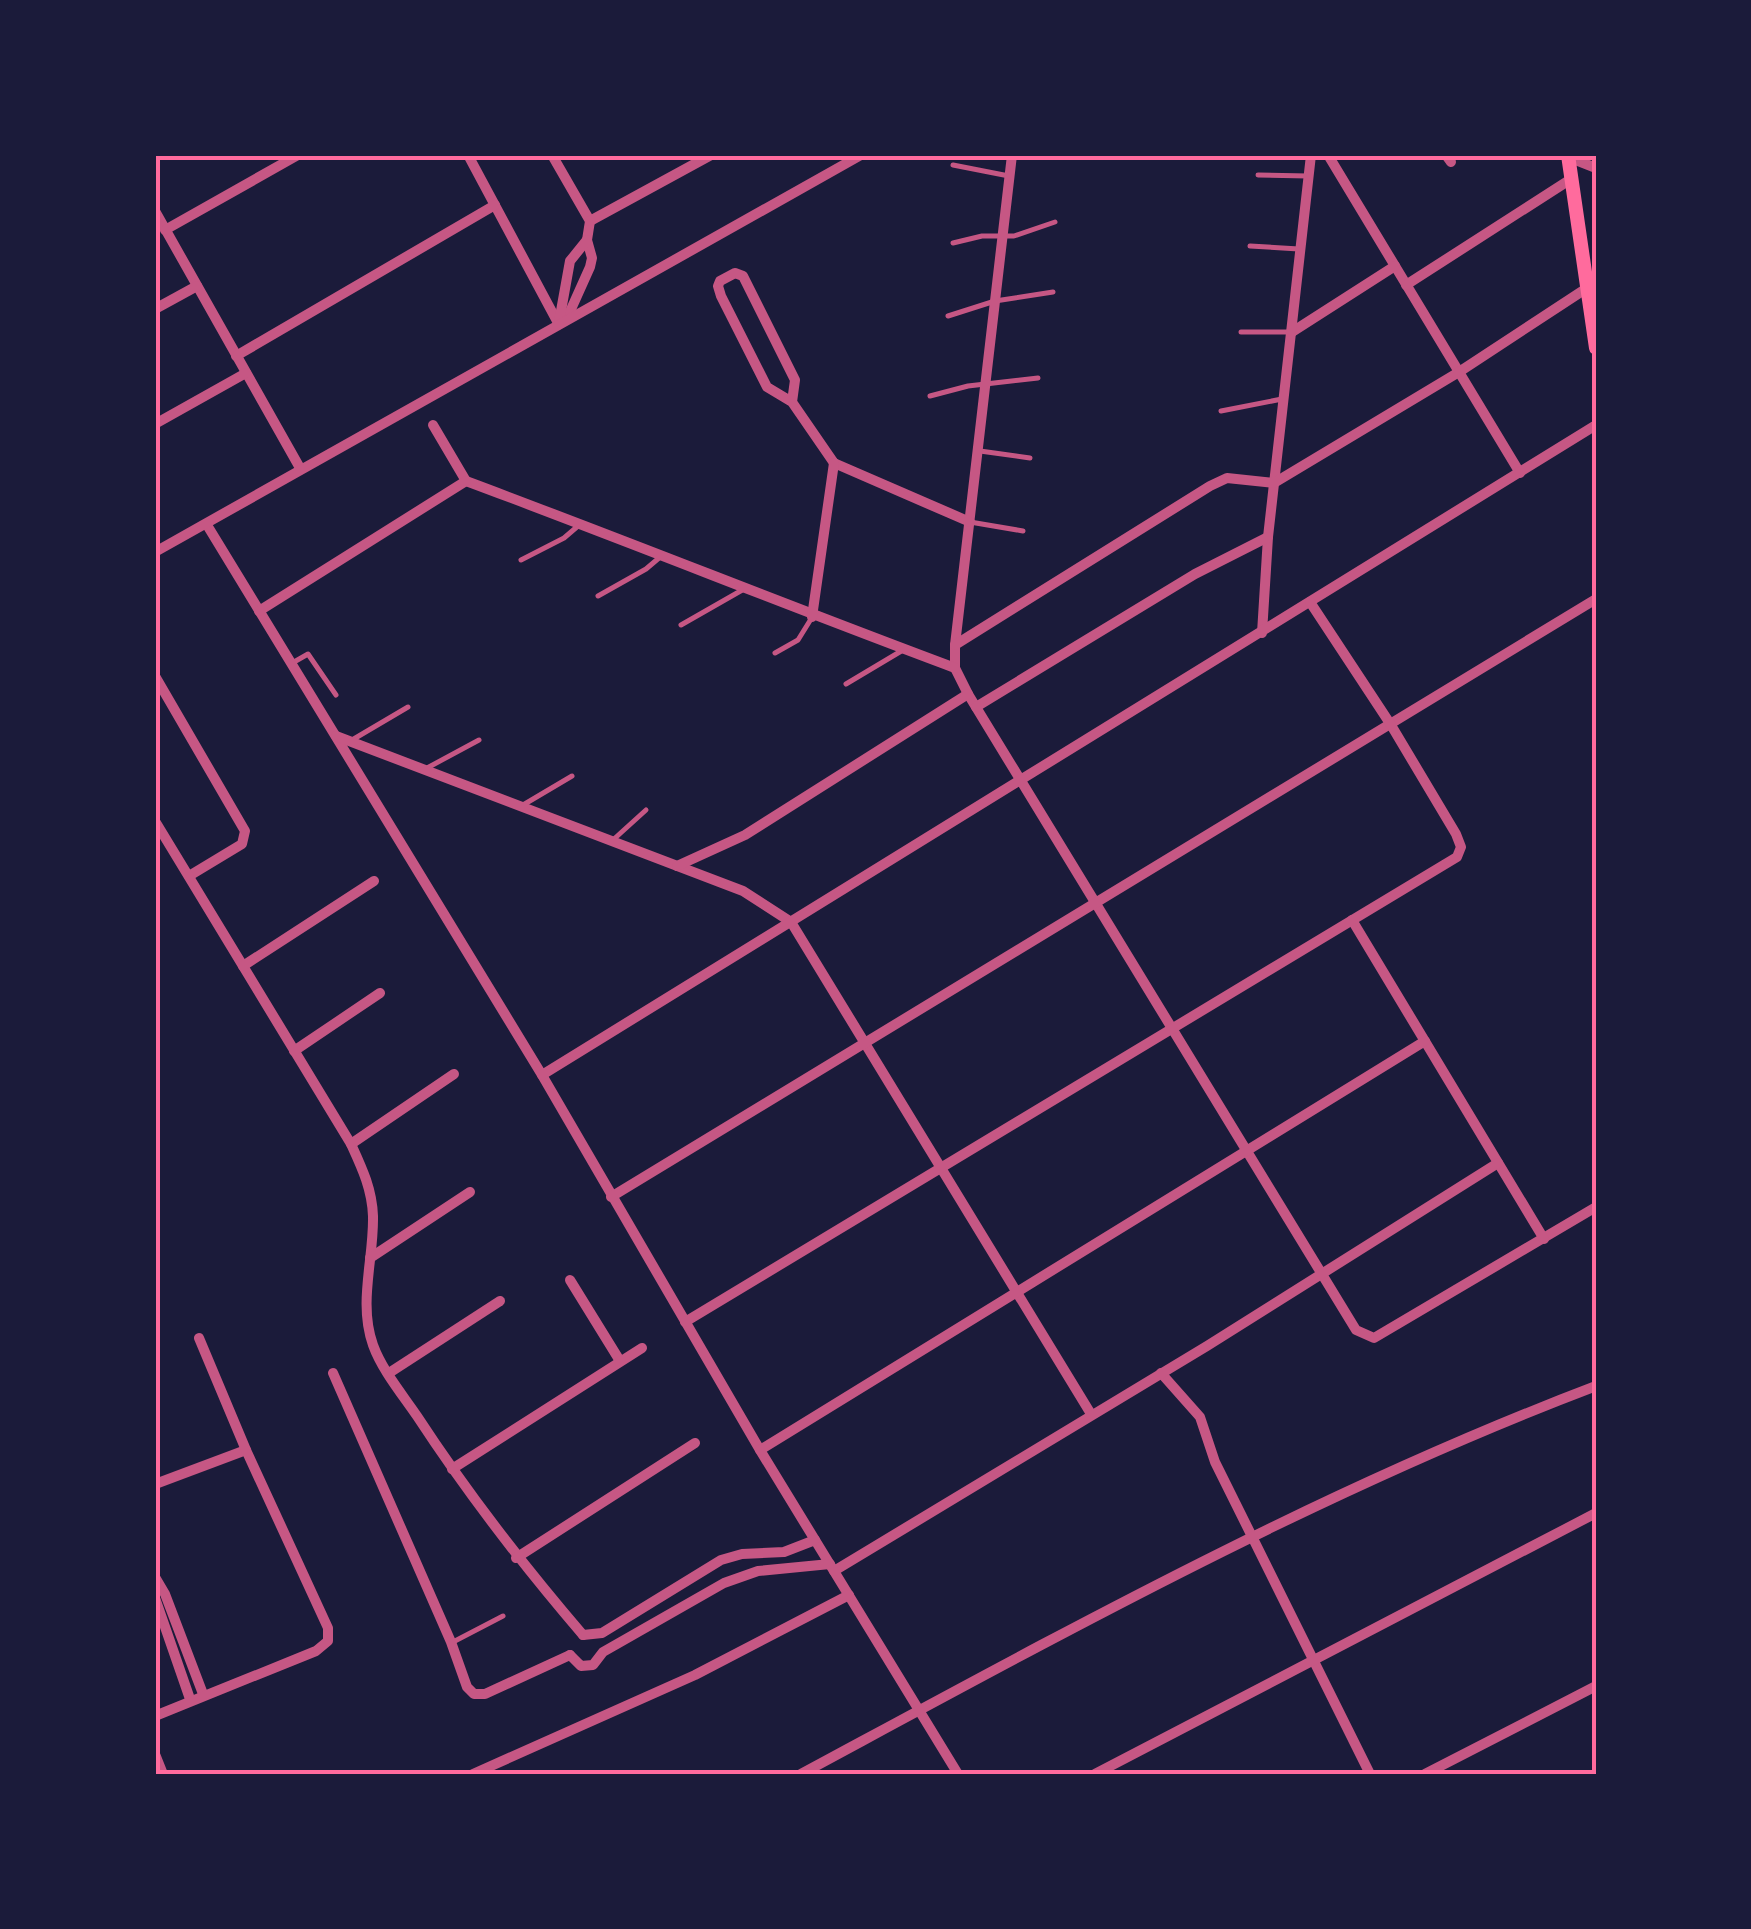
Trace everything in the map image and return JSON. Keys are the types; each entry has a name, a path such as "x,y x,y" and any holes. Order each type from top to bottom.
{"main road":[{"path":"1568,156 1596,348"}],"street":[{"path":"165,230 298,155"},
{"path":"468,155 563,320"},
{"path":"552,155 590,222 590,267 563,320"},
{"path":"590,222 711,155"},
{"path":"155,552 861,155"},
{"path":"1012,155 955,646 955,668 968,694 1356,1330 1374,1338 1596,1207"},
{"path":"1262,634 1268,536 1311,155"},
{"path":"1328,155 1520,473"},
{"path":"1568,156 1596,168"},
{"path":"1406,285 1572,179"},
{"path":"236,356 495,206"},
{"path":"155,211 300,468"},
{"path":"563,320 570,261 587,240"},
{"path":"1292,332 1395,266"},
{"path":"792,402 796,380 743,276 735,273 720,280 721,296 767,387 792,402 834,464 970,522"},
{"path":"155,309 197,286"},
{"path":"955,646 1210,486 1227,478 1274,484 1459,372 1587,288"},
{"path":"155,424 246,373"},
{"path":"433,425 466,481 955,668"},
{"path":"542,1075 1596,425"},
{"path":"812,616 834,464"},
{"path":"259,611 466,481"},
{"path":"207,525 542,1075 760,1450 958,1774"},
{"path":"976,708 1194,574 1268,536"},
{"path":"611,1197 1596,599"},
{"path":"685,1322 1457,857 1460,847 1391,725 1310,602"},
{"path":"155,676 245,831 242,844 189,876"},
{"path":"676,866 744,836 968,694"},
{"path":"336,736 743,891 791,922 1091,1414"},
{"path":"155,821 367,1178 373,1217 367,1282 374,1347 452,1469 516,1558 583,1635"},
{"path":"243,966 374,881"},
{"path":"1352,920 1544,1239"},
{"path":"294,1051 380,993"},
{"path":"760,1450 1426,1042"},
{"path":"350,1144 454,1074"},
{"path":"333,1373 467,1687 474,1694 485,1694 573,1660 593,1665 603,1652 746,1575 832,1568 1161,1372 1498,1163"},
{"path":"370,1258 470,1192"},
{"path":"570,1280 620,1361"},
{"path":"389,1373 500,1301"},
{"path":"155,1716 316,1650 328,1641 328,1628 199,1338"},
{"path":"452,1469 642,1348"},
{"path":"1161,1372 1200,1417 1215,1462 1370,1774"},
{"path":"801,1774 1251,1535 1420,1457 1596,1386"},
{"path":"516,1558 695,1443"},
{"path":"158,1483 246,1450"},
{"path":"1095,1774 1596,1513"},
{"path":"573,1660 572,1642 583,1635 602,1633 720,1560 742,1554 784,1552 815,1540"},
{"path":"742,1554 746,1575"},
{"path":"155,1577 203,1694"},
{"path":"473,1774 695,1675 849,1595"},
{"path":"155,1598 190,1700"},
{"path":"1425,1774 1596,1686"},
{"path":"155,1754 163,1774"}],"lane":[{"path":"953,165 1010,176"},
{"path":"1258,175 1308,176"},
{"path":"952,243 982,236 1014,236 1055,222"},
{"path":"1250,246 1299,249"},
{"path":"948,316 995,301 1052,292"},
{"path":"1241,332 1292,332"},
{"path":"930,396 1038,378"},
{"path":"1221,410 1284,398"},
{"path":"977,450 1030,458"},
{"path":"970,522 1023,530"},
{"path":"521,560 564,538 581,524"},
{"path":"598,596 646,569 663,554"},
{"path":"681,625 747,587"},
{"path":"775,653 798,640 812,616"},
{"path":"846,684 904,649"},
{"path":"291,664 308,654 336,696"},
{"path":"350,742 408,707"},
{"path":"424,770 478,740"},
{"path":"520,806 572,776"},
{"path":"612,842 646,810"},
{"path":"451,1642 504,1616"}]}
